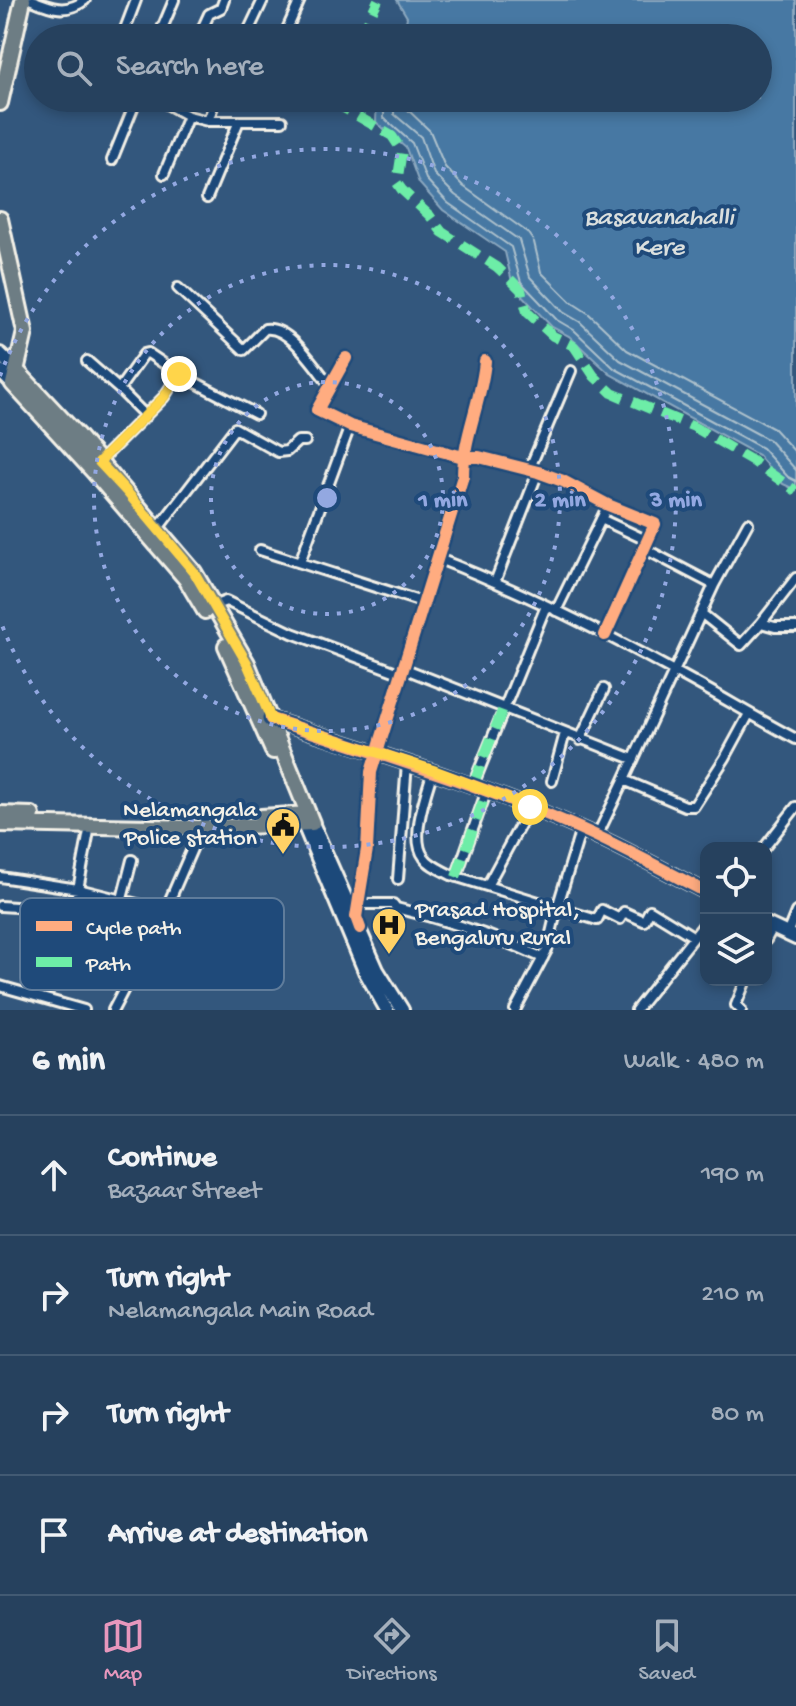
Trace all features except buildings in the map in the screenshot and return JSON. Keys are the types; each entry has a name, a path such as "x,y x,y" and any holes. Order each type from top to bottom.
{"main road":[{"path":"0,103 23,0"},
{"path":"0,219 25,332 15,378 154,533 194,572 247,663 271,719 306,819"},
{"path":"154,533 230,652 306,819"},
{"path":"4,819 90,826 306,819"},
{"path":"4,819 203,824"}],"street":[{"path":"32,0 56,10 79,5 85,0"},
{"path":"127,24 136,0"},
{"path":"164,24 174,0"},
{"path":"204,24 209,14 221,8 224,0"},
{"path":"252,24 263,0"},
{"path":"289,24 300,0"},
{"path":"112,160 131,112"},
{"path":"181,112 208,121 282,121"},
{"path":"208,121 211,112"},
{"path":"164,174 188,116"},
{"path":"207,198 239,121"},
{"path":"178,288 244,350 265,329 278,329 287,334 329,384"},
{"path":"0,354 15,378"},
{"path":"119,389 144,354 151,355 179,374 256,414"},
{"path":"346,358 317,410 350,426 463,457 479,457 534,471 563,481 608,505 655,524 605,635"},
{"path":"87,361 146,416"},
{"path":"402,1010 377,970 356,917 367,849 371,772 463,476 463,457 484,386 485,361"},
{"path":"0,371 15,378"},
{"path":"495,582 571,371"},
{"path":"95,465 164,397 179,374"},
{"path":"300,562 350,426"},
{"path":"154,533 235,428 278,452 287,451 298,441 305,441"},
{"path":"556,611 608,505"},
{"path":"601,519 714,585"},
{"path":"597,836 714,585 748,523"},
{"path":"260,550 425,603"},
{"path":"439,559 605,635 796,739"},
{"path":"701,613 741,645 796,578"},
{"path":"213,606 226,601 292,633 504,706 580,740 633,759"},
{"path":"473,785 546,606"},
{"path":"761,623 796,627"},
{"path":"580,740 604,689"},
{"path":"624,780 685,806 694,806 749,714"},
{"path":"271,719 433,770 530,807 597,836 700,889"},
{"path":"552,781 565,733"},
{"path":"398,879 407,763"},
{"path":"433,770 421,811 419,847 431,864 456,877 597,920 602,910 620,919 624,912 644,921 650,910 694,937"},
{"path":"456,877 487,790"},
{"path":"487,886 530,807"},
{"path":"769,842 796,807"},
{"path":"306,819 360,928"},
{"path":"306,819 365,971 387,1010"},
{"path":"171,898 203,824"},
{"path":"76,898 90,826"},
{"path":"515,1010 543,958 581,829"},
{"path":"122,898 132,860"},
{"path":"0,877 118,898"},
{"path":"359,904 393,904 396,908 479,931 543,958"},
{"path":"0,906 20,907"},
{"path":"772,927 791,936 796,912"},
{"path":"636,1010 700,930"},
{"path":"0,986 84,1010"},
{"path":"741,1010 736,1005 744,986"},
{"path":"113,1010 124,990"}],"water":[{"name":"Basavanahalli Kere","path":"397,0 796,0 796,490 783,484 758,455 610,374 569,336 552,327 513,286 505,252 443,210 419,183 406,148 376,122 376,112 772,112 772,24 406,24 407,17"}],"marked path":[{"path":"367,24 378,0"},
{"path":"350,112 392,136 402,151 397,183 402,190 442,232 497,267 512,281 521,290 527,312 553,336 574,346 594,376 612,393 694,427 796,491"},
{"path":"473,785 504,706"},
{"path":"456,877 487,790"}],"cycle path":[{"path":"346,358 317,410 350,426 463,457 479,457 538,472 655,524 605,635"},
{"path":"360,928 356,917 367,849 371,772 463,476 466,447 485,361"},
{"path":"271,719 428,770 543,813 613,844 700,889"}],"place":[{"name":"Nelamangala Police station","path":"283,856"},
{"name":"Prasad Hospital, Bengaluru Rural","path":"389,956"}],"route":[{"path":"179,374 164,397 99,462 194,572 247,663 271,719 433,770 530,807"}]}
